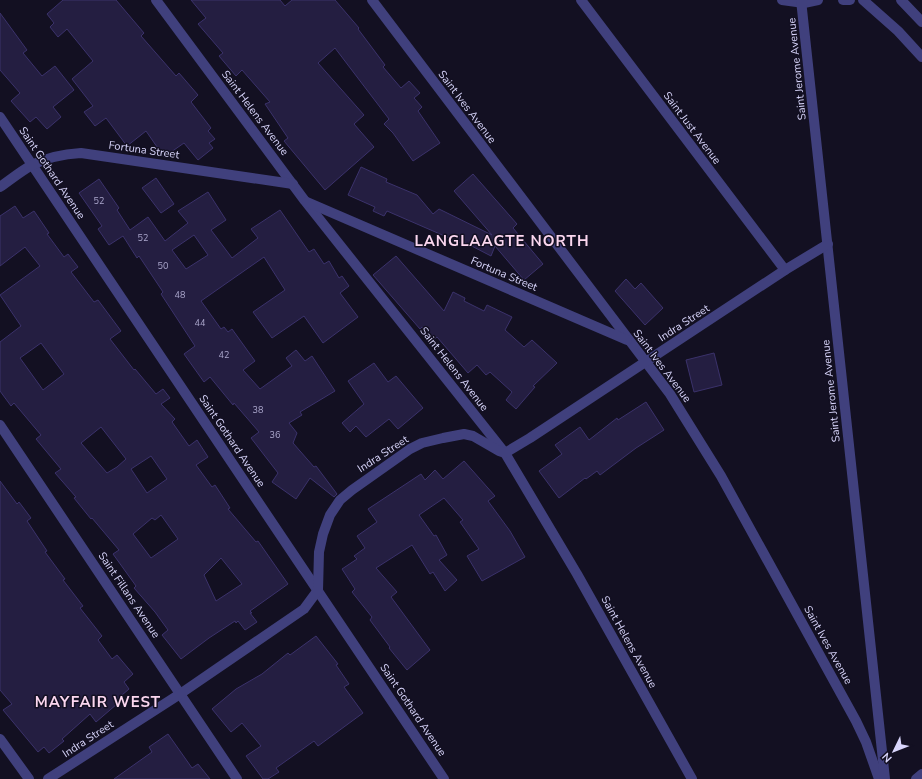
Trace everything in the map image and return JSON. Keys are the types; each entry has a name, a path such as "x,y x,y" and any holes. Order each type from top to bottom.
{"street":[{"name":"Saint Helens Avenue","path":"156,0 305,201 505,453 581,581 692,779"},
{"name":"Saint Ives Avenue","path":"372,0 670,394 724,483 856,721 866,742 879,779"},
{"name":"Saint Just Avenue","path":"581,0 785,270"},
{"path":"782,0 809,3 818,0"},
{"path":"843,0 850,0"},
{"path":"863,0 898,31 922,57"},
{"path":"900,0 922,22"},
{"name":"Saint Jerome Avenue","path":"801,1 885,779"},
{"name":"Saint Gothard Avenue","path":"0,118 444,779"},
{"name":"Fortuna Street","path":"0,187 32,165 67,154 81,153 292,184"},
{"name":"Fortuna Street","path":"305,201 628,340"},
{"name":"Indra Street","path":"48,779 180,694 304,609 318,590 319,552 330,514 340,500 370,476 410,449 422,443 464,434 473,436 505,453 785,270 828,244"},
{"name":"Saint Fillans Avenue","path":"0,425 237,779"},
{"path":"0,739 29,779"},
{"path":"916,779 922,774"}],"building":[{"path":"63,0 116,0 144,33 141,36 176,76 179,73 198,95 191,102 211,128 208,131 215,139 209,143 213,148 198,160 184,143 164,157 146,131 127,146 106,118 95,126 84,112 93,106 72,79 93,61 67,29 58,37 50,27 54,23 47,14"},
{"path":"191,0 280,0 285,6 292,0 335,0 359,28 358,29 385,65 383,67 401,88 409,81 420,93 414,98 422,107 418,111 440,143 413,161 393,133 384,124 389,119 335,48 318,63 364,115 354,124 374,147 325,190 284,141 288,138 265,104 270,102 242,70 236,76 219,56 223,53 198,24 206,18"},
{"path":"0,13 27,50 23,53 42,76 55,66 74,90 53,107 61,117 47,129 36,117 30,122 11,101 20,93 0,70"},
{"path":"361,167 387,179 386,182 417,195 433,214 439,209 492,235 454,191 473,174 517,224 513,228 543,264 524,280 495,246 491,256 464,242 463,244 387,211 384,216 373,211 375,207 348,195"},
{"path":"156,178 174,204 161,213 142,188"},
{"path":"99,179 119,208 117,210 130,230 148,217 165,241 188,223 178,211 208,192 226,220 211,230 232,258 258,238 251,229 280,210 309,252 314,249 324,264 329,261 339,278 342,276 349,286 340,293 358,317 323,343 304,316 272,338 253,312 285,290 264,257 201,301 221,329 224,327 228,332 232,329 255,361 243,370 260,389 292,366 286,358 296,350 305,361 312,356 335,391 300,412 302,415 289,423 297,433 293,443 314,467 316,466 337,494 334,497 310,478 296,499 272,482 278,473 251,438 259,432 234,403 233,405 210,377 204,382 184,354 195,346 161,294 163,292 139,256 137,258 123,236 109,245 98,229 102,226 79,193","holes":["194,235 208,255 186,269 172,250"]},
{"path":"15,206 23,218 34,211 49,233 47,234 64,257 68,254 78,267 71,272 94,302 98,300 121,331 110,339 134,370 135,369 156,394 163,389 170,398 161,404 175,419 172,422 189,446 197,440 208,457 196,465 212,487 215,485 230,508 228,509 256,542 258,541 288,584 250,611 257,622 245,630 238,621 236,623 235,621 181,659 162,635 168,630 155,612 134,588 136,586 113,554 119,550 92,518 91,519 74,498 76,497 55,473 61,469 36,439 41,435 14,403 11,406 0,391 0,342 21,326 0,295 40,266 25,247 0,266 0,216","holes":["41,343 64,374 43,390 20,358","101,427 126,459 107,473 81,443","151,456 167,479 147,493 131,469","161,515 178,539 151,558 133,534 152,518 155,520","221,558 242,584 216,601 204,575"]},
{"path":"396,256 444,311 453,292 465,298 464,301 484,311 487,305 512,317 505,330 524,347 532,340 557,363 533,386 535,387 516,409 506,400 512,392 490,372 486,375 477,365 468,373 437,337 433,340 422,327 420,329 373,275"},
{"path":"626,279 635,289 641,283 663,308 645,325 615,291"},
{"path":"714,353 722,385 694,392 686,360"},
{"path":"374,363 388,382 396,376 423,408 398,429 389,419 366,437 356,426 350,432 342,423 364,404 348,381"},
{"path":"646,402 664,430 636,448 600,475 597,471 586,479 585,478 559,498 539,471 562,454 555,445 580,427 589,440 617,418 618,420"},
{"path":"464,461 495,496 488,501 510,531 525,557 482,581 467,556 479,549 460,522 463,520 444,498 419,515 434,536 436,535 447,555 439,560 457,580 445,591 433,572 430,574 412,545 376,568 397,592 391,597 430,650 407,670 389,648 390,647 370,620 372,617 352,592 355,589 342,569 357,559 354,556 365,548 357,536 377,522 368,509 421,474 425,480 435,470 443,479"},
{"path":"0,481 17,504 19,502 31,518 27,521 47,551 45,552 65,579 63,580 83,606 80,608 102,636 98,640 112,659 117,655 133,674 124,682 129,689 115,701 117,704 96,722 90,714 62,739 64,741 49,753 44,747 38,752 3,710 12,704 0,690"},
{"path":"316,636 338,664 336,665 349,684 344,687 363,713 318,746 314,741 276,768 279,772 268,779 263,779 246,756 261,746 242,723 231,732 212,709 236,689 262,674 288,653 290,655"},
{"path":"168,734 192,768 198,764 210,779 114,779 152,752 149,747"}],"district":[{"name":"LANGLAAGTE NORTH","path":"502,241"},
{"name":"MAYFAIR WEST","path":"98,702"}]}
